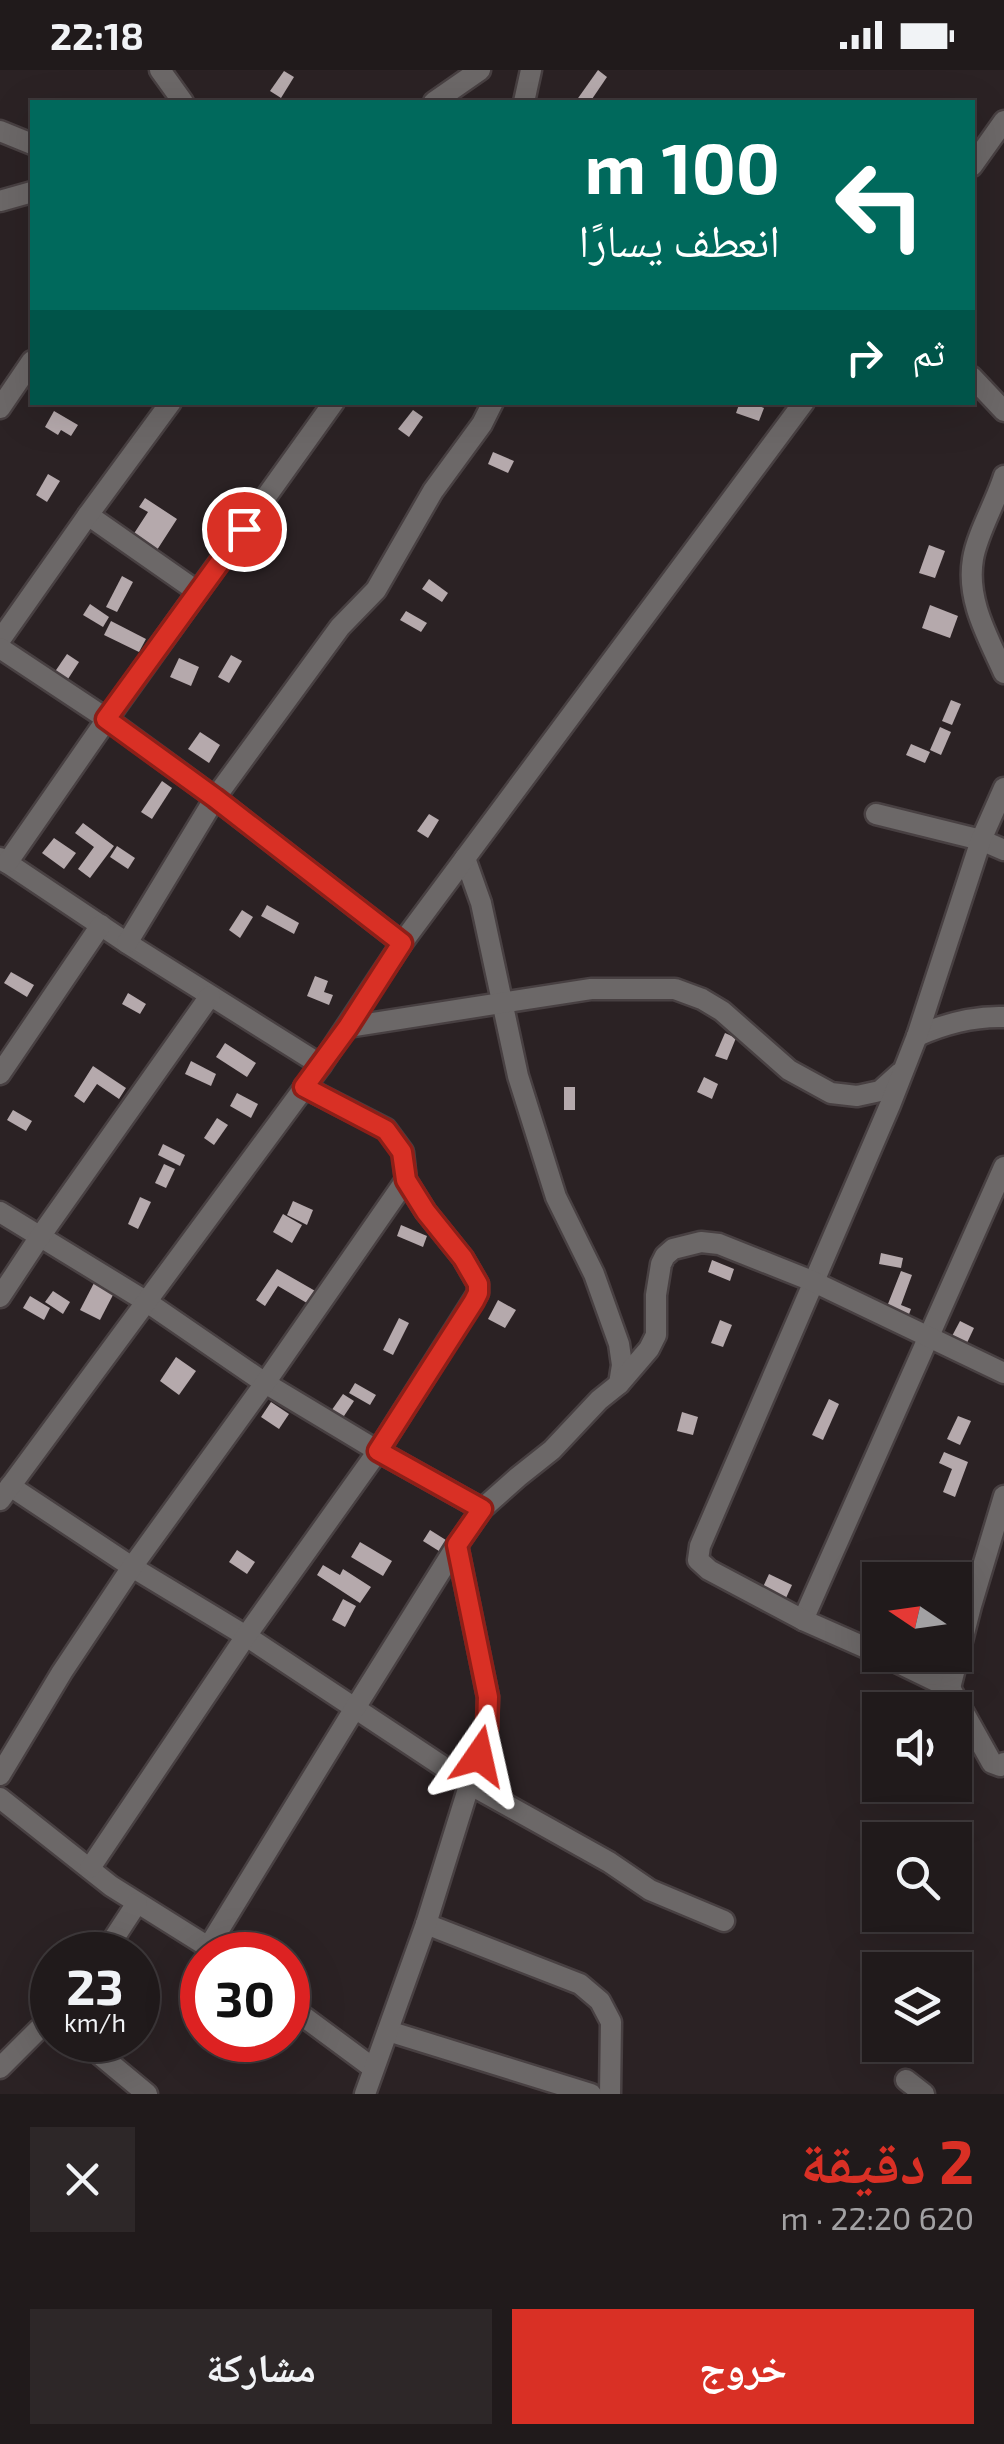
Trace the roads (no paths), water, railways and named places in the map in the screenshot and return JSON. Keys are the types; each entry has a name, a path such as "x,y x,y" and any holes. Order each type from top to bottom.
{"street":[{"path":"160,70 182,100"},
{"path":"437,100 480,70"},
{"path":"524,100 531,70"},
{"path":"975,162 1004,121"},
{"path":"0,131 30,143"},
{"path":"0,201 30,193"},
{"path":"0,408 30,363"},
{"path":"975,380 1004,411"},
{"path":"169,405 0,644 215,798 402,943"},
{"path":"321,1065 4,861 332,405"},
{"path":"126,943 215,798 340,626 376,590 433,491 492,405"},
{"path":"724,1920 650,1890 608,1862 470,1785 246,1636 5,1493 321,1065 402,943 802,405"},
{"path":"1004,476 973,556 972,575 972,593 979,616 1004,673"},
{"path":"88,515 198,592"},
{"path":"862,1647 802,1620 709,1570 698,1560 700,1546 890,1104 917,1036 981,840 1004,788"},
{"path":"876,814 981,840 1004,850"},
{"path":"466,858 481,904 518,1076 556,1198 594,1274 619,1344 619,1384"},
{"path":"2,1067 101,925"},
{"path":"348,1027 591,989 675,989 722,1011 789,1070 831,1093 857,1096 880,1090 902,1072"},
{"path":"0,1298 210,996"},
{"path":"917,1036 982,1016 1004,1018"},
{"path":"90,1868 246,1636 378,1451 478,1293 478,1284 463,1258 406,1180 402,1152 386,1130 304,1087"},
{"path":"802,1620 1004,1167"},
{"path":"0,1774 132,1566 406,1180"},
{"path":"0,1212 147,1302 265,1382 482,1509"},
{"path":"226,1932 355,1708 482,1509 552,1450 619,1384 649,1348 656,1334 660,1264 673,1249 701,1242 719,1244 812,1281 1004,1373"},
{"path":"950,1688 1004,1496"},
{"path":"365,2094 426,1924 487,1728 489,1711 457,1545"},
{"path":"917,1672 950,1688 992,1763 1004,1763"},
{"path":"0,1798 136,1902 184,1932"},
{"path":"117,1932 136,1902"},
{"path":"426,1924 580,1984 600,2001 611,2022 610,2094"},
{"path":"310,2021 373,2068"},
{"path":"388,2031 591,2094"},
{"path":"0,2068 30,2038"},
{"path":"109,2062 148,2094"},
{"path":"906,2080 924,2094"}]}
